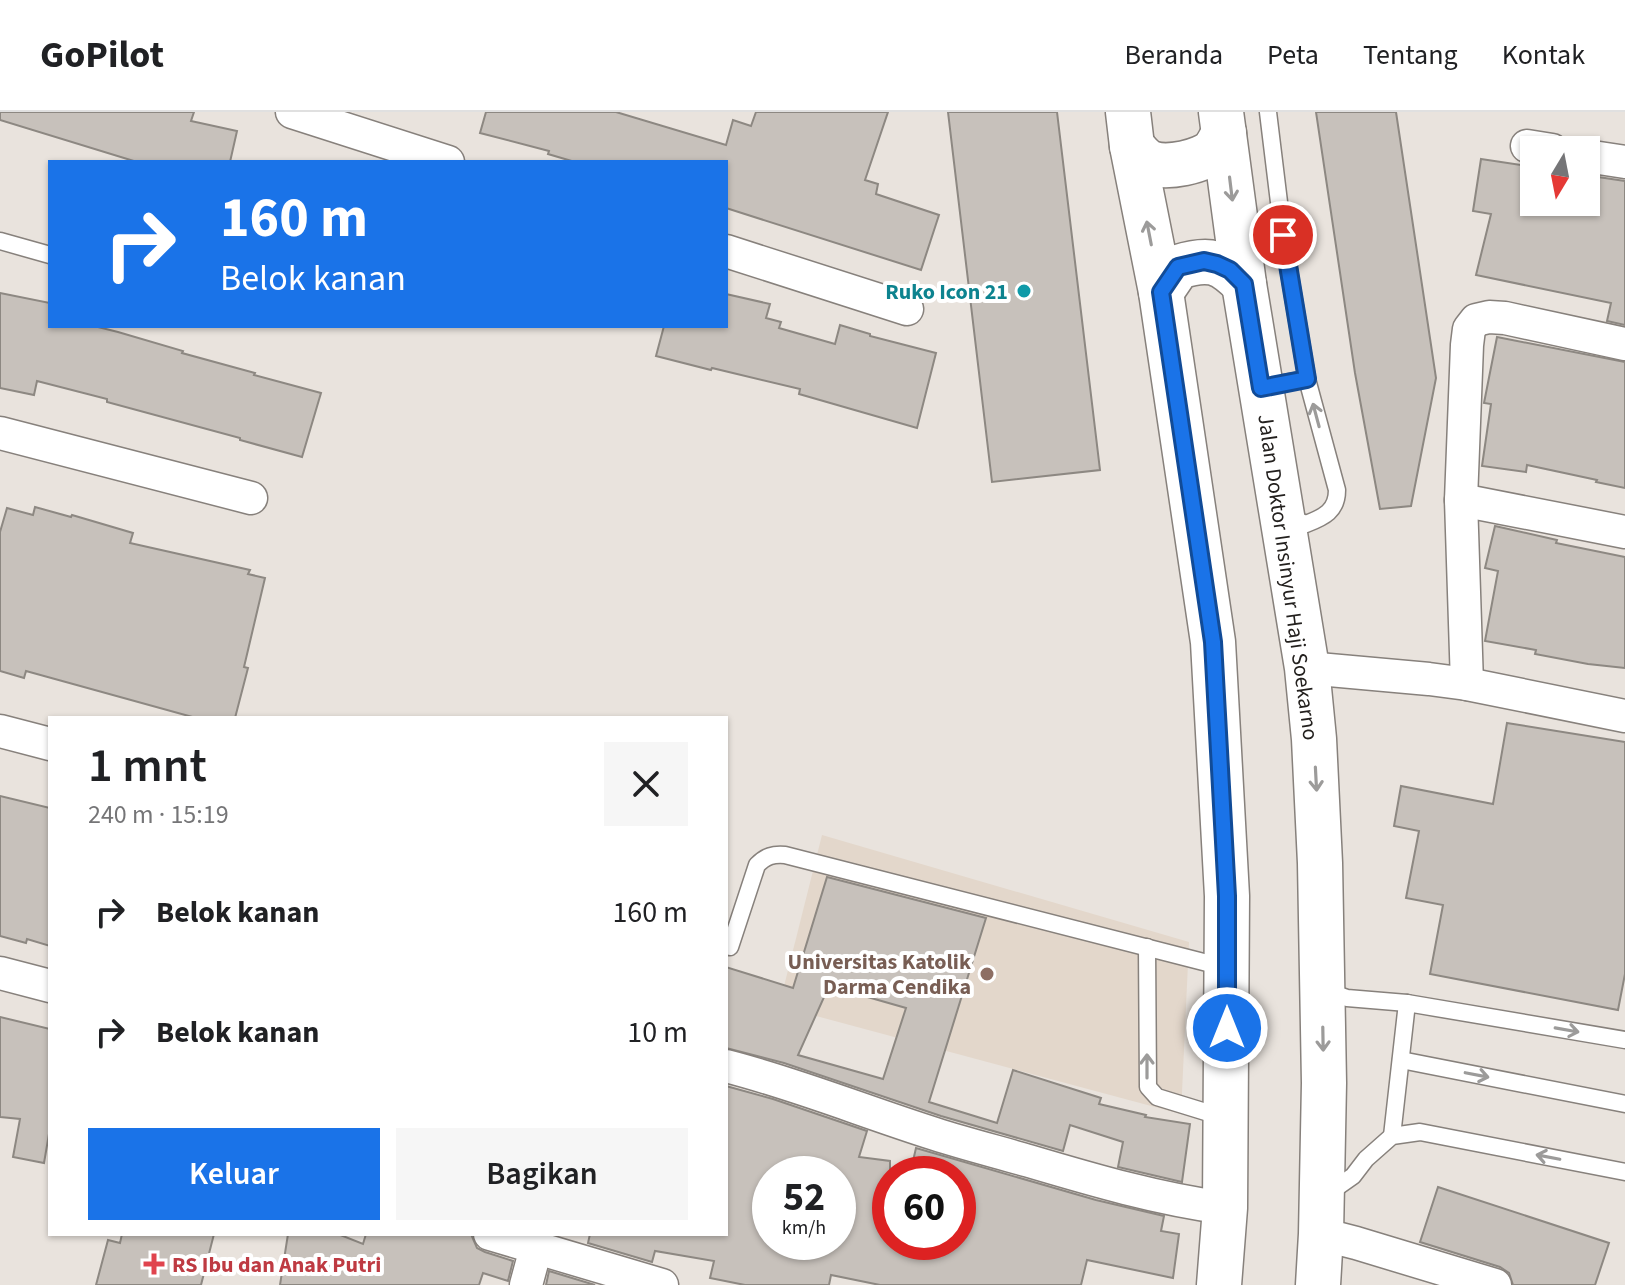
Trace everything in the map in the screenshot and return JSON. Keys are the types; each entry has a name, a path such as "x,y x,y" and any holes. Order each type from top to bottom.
{"main road":[{"path":"1130,129 1143,159 1150,163 1172,165 1197,160 1214,149 1223,122"},
{"name":"Jalan Doktor Insinyur Haji Soekarno","path":"1223,122 1244,284 1307,668 1315,755 1324,1083 1318,1285"},
{"path":"1130,129 1161,292 1213,642 1227,896 1225,1208 1219,1285"},
{"path":"1161,292 1178,267 1204,261 1230,270 1244,284"}],"street":[{"path":"292,112 442,160"},
{"path":"1600,158 1625,162"},
{"path":"728,252 907,309"},
{"path":"1467,684 1461,500 1469,329 1476,320 1505,318 1625,344"},
{"path":"0,433 251,498"},
{"path":"1461,500 1625,532"},
{"path":"1307,668 1467,684 1625,716"},
{"path":"0,731 48,743"},
{"path":"0,973 48,985"},
{"path":"728,1067 784,1082 935,1134 1077,1176 1225,1208"},
{"path":"1322,1216 1495,1285"},
{"path":"497,1236 662,1285"},
{"path":"526,1285 536,1248"}],"lane":[{"path":"1268,112 1283,235 1307,379 1337,490 1337,500 1329,513 1306,524 1282,514"},
{"path":"1238,239 1283,235"},
{"path":"0,241 48,254"},
{"path":"1261,388 1307,379"},
{"path":"730,947 757,865 775,854 1227,969"},
{"path":"1147,947 1148,1087 1157,1097 1226,1118"},
{"path":"1323,990 1347,998 1407,1003 1625,1040"},
{"path":"1392,1136 1407,1003"},
{"path":"1401,1060 1625,1104"},
{"path":"1322,1216 1366,1159 1392,1136 1420,1132 1625,1172"}],"shaded area":[{"name":"Universitas Katolik Darma Cendika","path":"822,835 1189,942 1181,1114 779,1006"}],"building":[{"path":"0,112 194,112 191,121 237,131 230,160 130,160 0,120"},
{"path":"486,112 616,112 726,145 733,120 751,126 756,112 888,112 865,180 878,184 876,194 939,215 921,270 728,209 728,160 568,160 548,154 549,151 480,133"},
{"name":"Ruko Icon 21","path":"948,112 1057,112 1100,470 992,482"},
{"path":"1316,112 1396,112 1436,378 1411,506 1380,509 1355,373"},
{"path":"1481,159 1520,165 1520,216 1600,216 1600,177 1625,181 1625,325 1607,321 1611,303 1476,275 1491,214 1473,211"},
{"path":"0,293 48,303 48,328 102,328 321,393 302,457 37,381 34,395 0,388"},
{"path":"728,294 770,304 766,318 781,322 779,328 835,344 840,325 936,353 917,428 799,394 800,389 656,356 663,328 728,328"},
{"path":"1497,337 1625,362 1625,488 1527,465 1526,472 1482,466 1491,404 1484,403"},
{"path":"35,507 72,515 133,533 130,543 250,570 248,574 265,578 236,716 189,716 26,671 24,678 0,671 0,532 7,508 33,515"},
{"path":"1495,526 1625,557 1625,668 1535,654 1536,650 1485,641 1498,571 1485,568"},
{"path":"1507,723 1625,742 1625,974 1618,1010 1430,974 1443,905 1406,898 1419,831 1394,826 1401,786 1493,804"},
{"path":"0,796 48,808 48,945 0,936"},
{"path":"827,877 986,918 929,1102 997,1123 1013,1070 1101,1098 1099,1104 1145,1117 1190,1124 1182,1182 1118,1167 1123,1142 1070,1125 1063,1151 941,1116 784,1063 728,1049 728,968 793,988","holes":["829,986 906,1008 883,1079 798,1055"]},
{"path":"0,1017 48,1029 48,1140 44,1163 13,1157 20,1119 0,1117"},
{"path":"728,1087 867,1131 859,1157 872,1159 872,1260 976,1260 976,1165 1164,1216 1161,1231 1179,1234 1173,1278 1087,1260 1081,1285 880,1285 831,1275 829,1285 745,1285 710,1278 714,1261 655,1251 652,1262 588,1243 590,1236 728,1236"},
{"path":"916,1148 944,1156 914,1156"},
{"path":"1438,1187 1609,1243 1595,1285 1513,1285 1509,1273 1500,1267 1420,1242"},
{"name":"RS Ibu dan Anak Putri","path":"122,1236 213,1236 201,1285 96,1285 108,1240 120,1243"},
{"path":"288,1236 343,1236 363,1244 365,1236 472,1236 477,1248 513,1261 508,1281 483,1273 479,1285 280,1285"},
{"path":"549,1271 595,1285 546,1285"}],"place":[{"name":"Ruko Icon 21","path":"1024,291"},
{"name":"Universitas Katolik Darma Cendika","path":"987,974"},
{"name":"RS Ibu dan Anak Putri","path":"154,1264"}],"route":[{"path":"1227,1028 1227,896 1213,642 1161,292 1178,267 1204,261 1230,270 1244,284 1261,388 1307,379 1283,235"}]}
